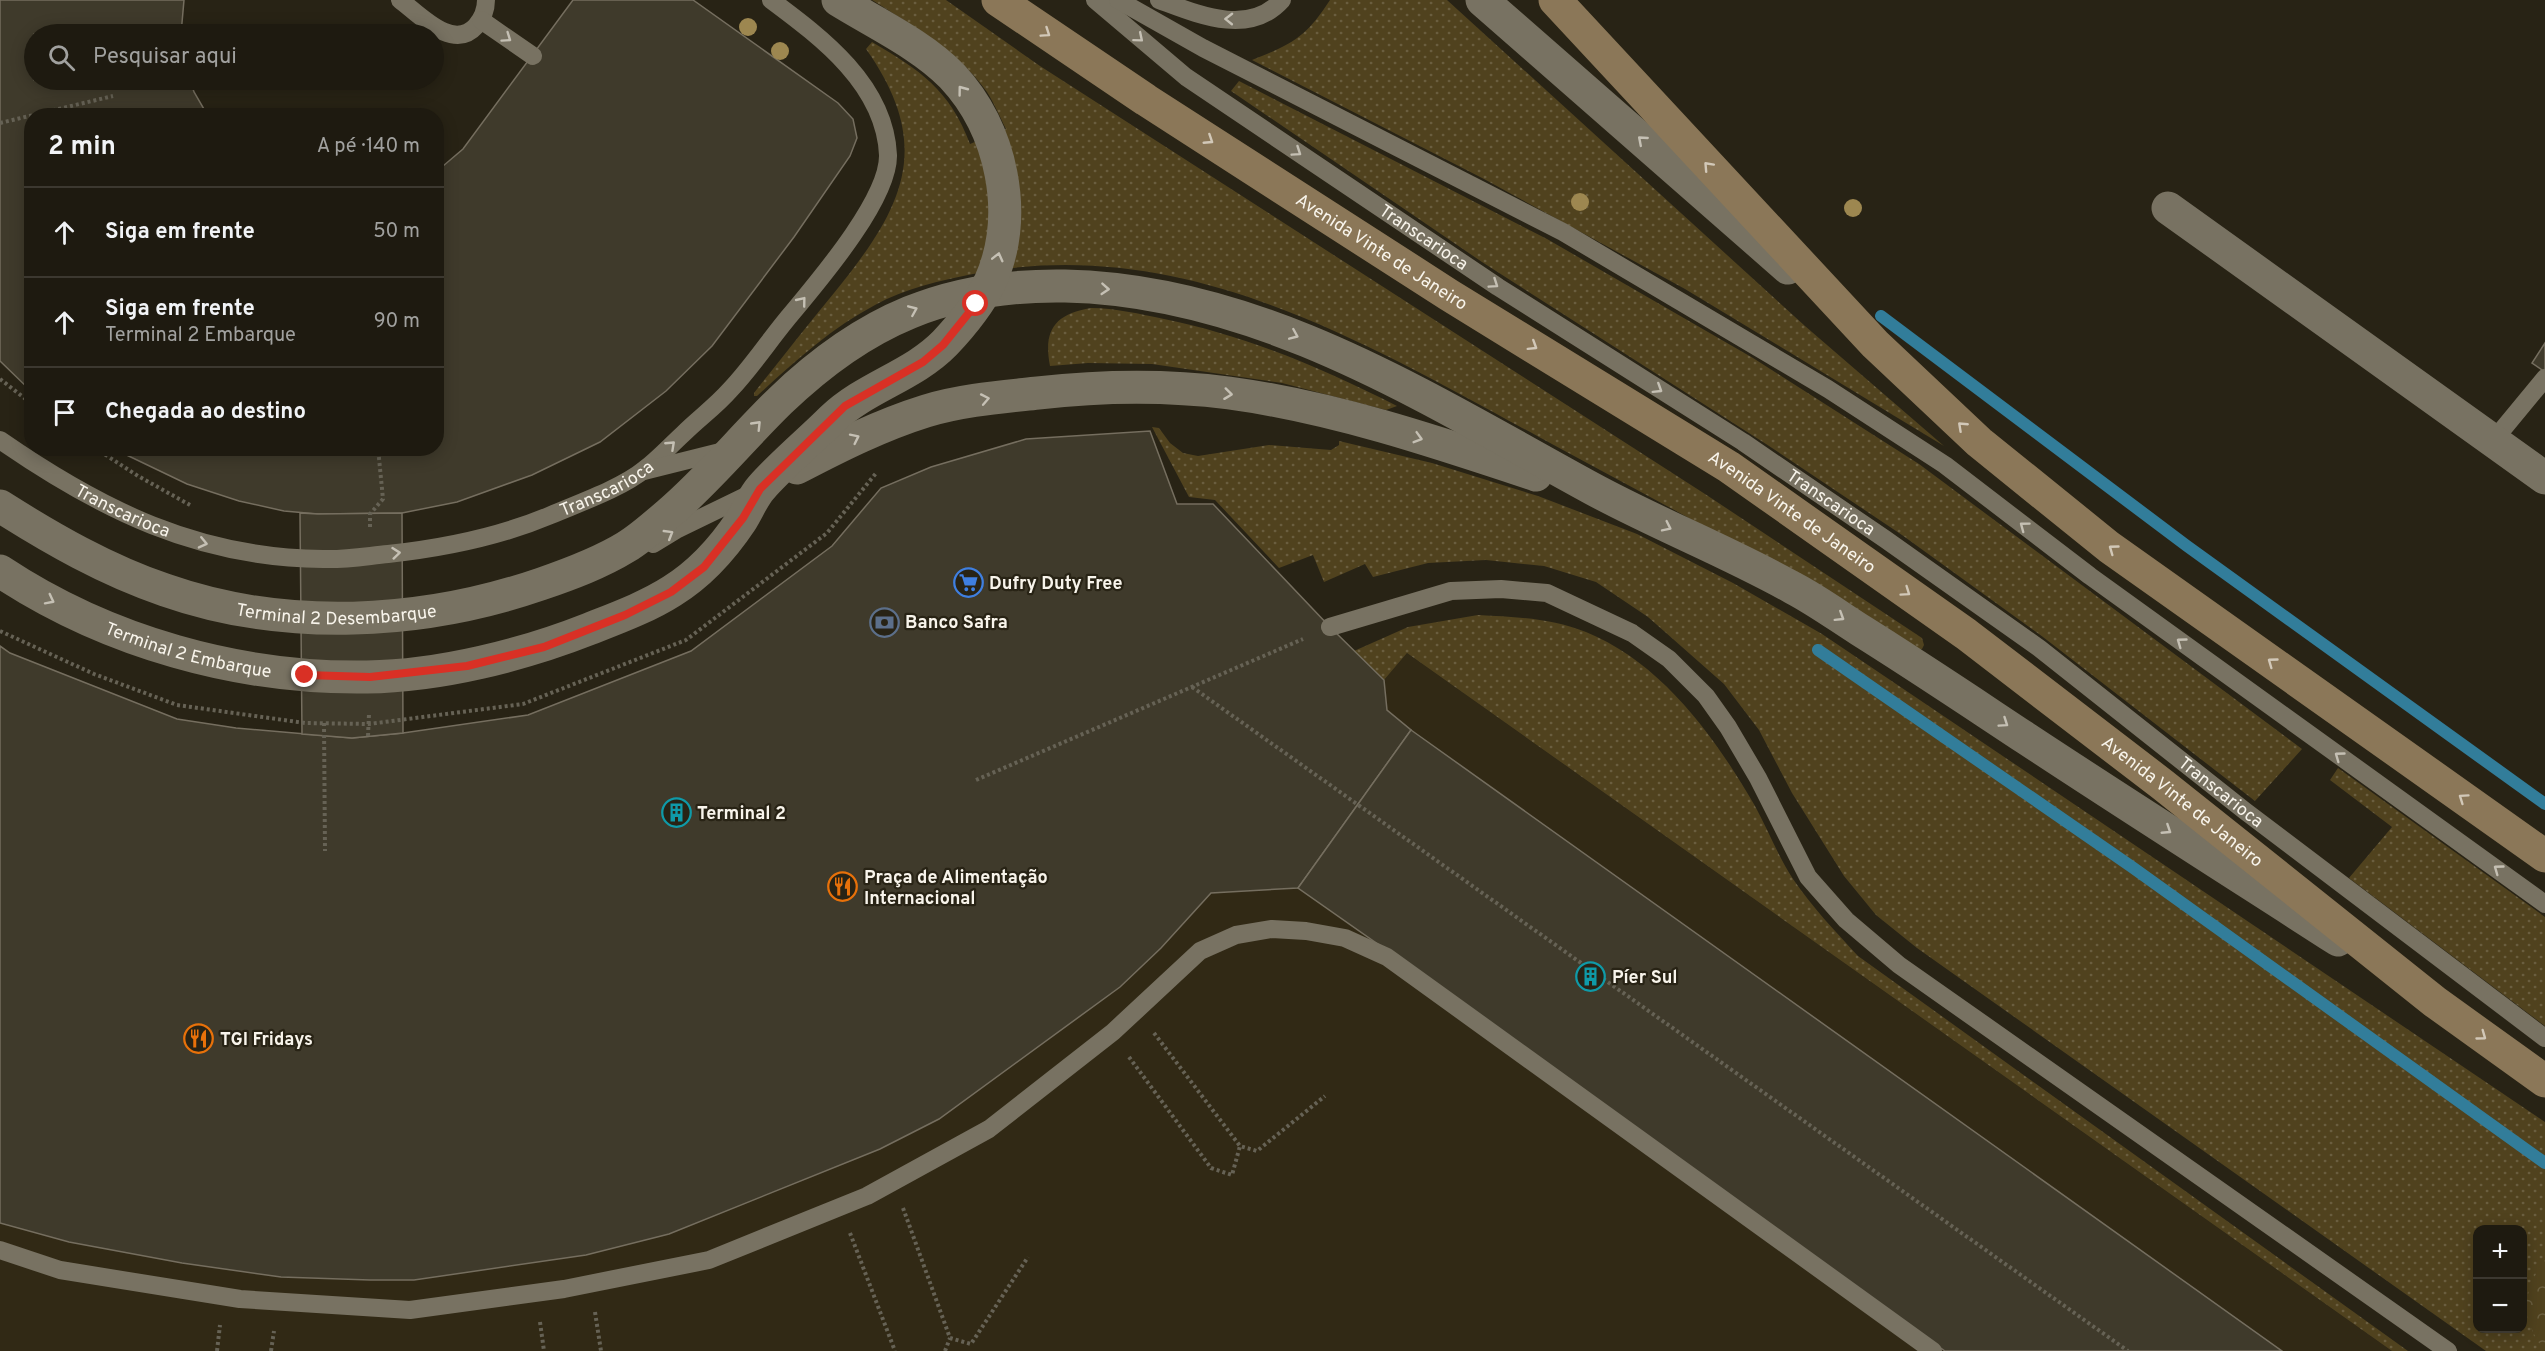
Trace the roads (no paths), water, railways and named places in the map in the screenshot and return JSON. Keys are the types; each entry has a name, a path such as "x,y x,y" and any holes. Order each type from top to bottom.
{"street":[{"name":"Terminal 2 Embarque","path":"0,571 26,588 87,619 166,650 236,665 305,675 380,676 467,666 544,647 625,615 671,592 704,567 738,525 763,486 845,406 923,362 936,351 976,304 989,283 998,260 1004,219 1000,166 993,140 967,96 952,77 930,57 838,0"},
{"name":"Avenida Vinte de Janeiro","path":"998,0 1146,99 1449,295 1729,467 1966,634 2163,785 2434,1002 2545,1081"},
{"path":"1482,0 1875,344 1979,442 2109,547 2545,856"},
{"path":"1555,0 1875,344"},
{"path":"2168,208 2545,478"},
{"name":"Terminal 2 Desembarque","path":"0,506 109,569 171,592 255,613 325,618 378,617 441,609 511,594 575,572 626,547 672,511 819,365 858,338 898,316 920,306 969,294 1064,286 1123,291 1193,303 1268,324 1336,353 1422,396 1615,501"},
{"path":"763,486 860,435 927,410 993,397 1111,387 1170,388 1229,393 1307,407 1435,443 1615,501 1793,588 2434,1002"}],"lane":[{"path":"400,0 432,24"},
{"path":"444,32 450,35 461,35 472,31 481,20 486,0"},
{"name":"Transcarioca","path":"0,440 54,477 140,522 176,535 242,552 326,560 438,549 518,529 584,501 643,471 731,389 821,277 870,207 884,179 888,156 883,126 871,96 847,63 771,0"},
{"name":"Transcarioca","path":"1095,0 1186,77 1498,287 1743,442 2039,648 2245,811 2545,1038"},
{"path":"1118,0 1203,48 1563,232 1828,389 1946,465 2100,583 2545,904"},
{"path":"1160,0 1209,18 1233,20 1257,17 1277,6 1282,0"},
{"path":"481,20 533,56"},
{"path":"2493,441 2545,378"},
{"path":"643,471 733,449"},
{"path":"0,516 49,547 105,577 169,601 253,619 320,627 370,628 452,619 513,604 564,587 634,556 676,530 763,486"},
{"path":"1330,627 1451,591 1501,589 1547,593 1632,633 1669,659 1706,696 1728,727 1758,778 1808,877 1846,920 1899,965 2448,1351"},
{"path":"0,1250 60,1270 240,1299 410,1310 564,1289 709,1260 867,1196 988,1129 1113,1032 1200,951 1236,935 1272,929 1345,938 1387,957 1933,1351"}],"waterway":[{"path":"1881,316 2187,546 2545,804"},
{"path":"1818,650 2132,867 2545,1163"}],"place":[{"name":"Dufry Duty Free","path":"968,583"},
{"name":"Banco Safra","path":"884,622"},
{"name":"Terminal 2","path":"676,813"},
{"name":"Praça de Alimentação Internacional","path":"843,887"},
{"name":"Píer Sul","path":"1591,977"},
{"name":"TGI Fridays","path":"199,1039"}]}
